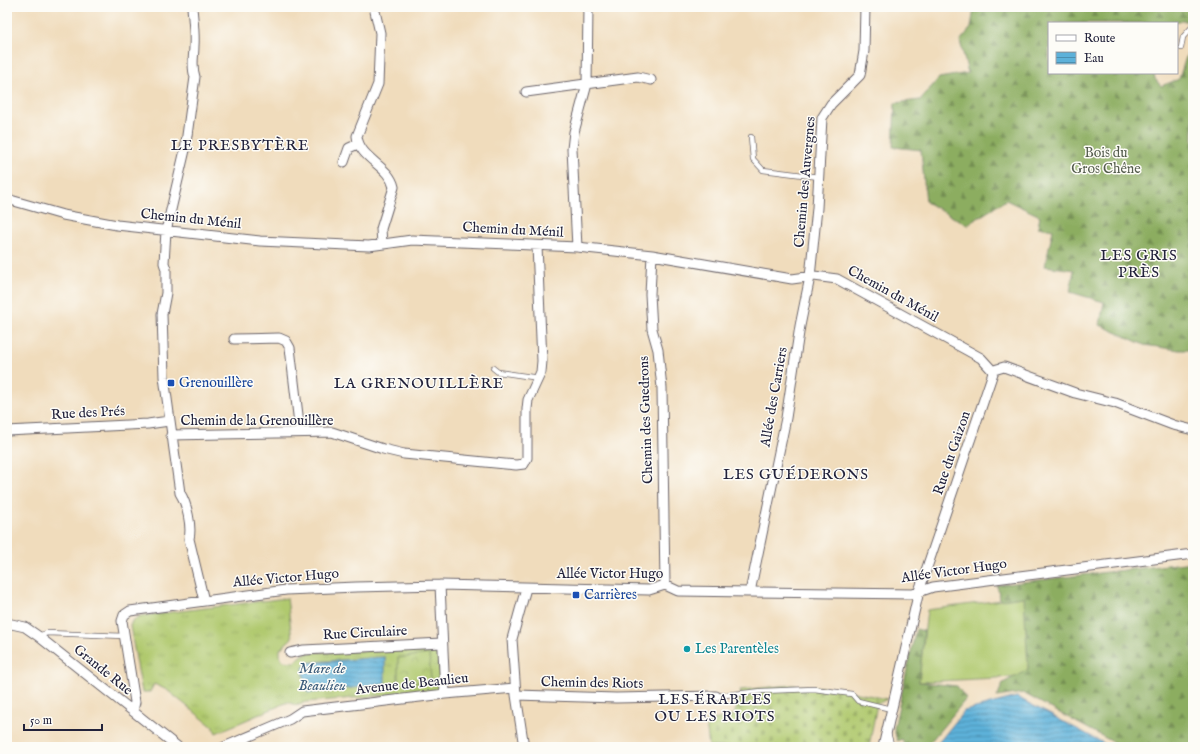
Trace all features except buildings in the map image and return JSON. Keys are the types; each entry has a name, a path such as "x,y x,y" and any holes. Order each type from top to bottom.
{"street":[{"path":"192,7 194,47 192,54 193,71 195,77 192,109 189,114 185,150 166,231 164,263 166,269 166,293 162,326 164,340 164,377 171,435 180,492 184,498 190,532 188,539 204,601"},
{"path":"374,7 380,33 378,84 357,136 358,144 393,181 394,192 381,229 382,244"},
{"path":"577,247 572,149 574,132 587,84 588,7"},
{"name":"Chemin des Auvergnes","path":"810,278 819,177 822,118 831,104 856,80 862,69 865,7"},
{"path":"526,92 638,77 651,80"},
{"path":"344,162 349,148 358,144"},
{"name":"Chemin du Ménil","path":"7,199 63,215 117,225 260,241 369,246 412,240 577,247 652,255 792,279 810,278 814,276 837,279 981,358 990,369 994,370"},
{"name":"Chemin de la Grenouillère","path":"171,435 332,432 383,449 404,454 516,465 524,464 527,458 528,400 539,378 542,361 538,246"},
{"name":"Chemin des Guedrons","path":"652,255 650,294 652,329 658,350 662,388 665,585"},
{"name":"Allée des Carriers","path":"750,592 786,418 800,326 810,278"},
{"path":"234,339 280,338 286,341 290,348 300,432"},
{"path":"994,370 1004,367 1075,393 1116,403 1173,425 1193,430"},
{"name":"Rue du Gaizon","path":"883,747 886,728 919,591 994,370"},
{"name":"Rue des Prés","path":"7,431 148,424 170,421"},
{"name":"Allée Victor Hugo","path":"133,711 135,702 122,621 124,614 130,611 286,590 440,585 649,590 665,585 678,591 913,594 933,587 1193,554"},
{"path":"440,585 445,694"},
{"path":"524,747 516,691 512,640 518,627 526,588"},
{"name":"Grande Rue","path":"7,623 25,627 38,636 178,747"},
{"name":"Rue Circulaire","path":"290,653 304,650 442,643"},
{"name":"Avenue de Beaulieu","path":"224,747 290,719 302,711 445,694 516,691"},
{"name":"Chemin des Riots","path":"516,691 632,698 716,696"}],"lane":[{"path":"1181,48 1183,37 1193,26"},
{"path":"751,137 753,159 763,170 819,177"},
{"path":"493,368 498,372 539,378"},
{"path":"38,636 47,633 124,636"},
{"path":"716,696 762,691 814,689 852,694 858,701 891,709"},
{"path":"886,728 892,747"}],"green space":[{"name":"Bois du Gros Chêne","path":"974,7 1193,7 1193,21 1048,22 1048,74 1154,74 1155,79 1161,86 1179,79 1187,54 1193,48 1193,350 1179,350 1144,345 1100,325 1104,302 1070,292 1074,270 1045,266 1053,230 1038,227 1040,216 1006,200 967,225 926,202 921,150 893,147 895,103 920,100 939,78 968,73 960,41 971,28"},
{"path":"1193,562 1193,747 1122,747 1023,693 997,697 1003,683 1028,669 1024,597 1000,600 997,585"},
{"path":"1024,597 1028,669 1015,677 919,682 927,610"},
{"path":"287,598 292,638 280,649 280,655 283,661 294,662 305,653 434,648 439,655 440,687 438,691 306,702 295,705 288,702 216,733 213,727 167,690 154,684 150,692 142,692 130,626 132,621 140,616","holes":["385,657 384,684 307,663"]},
{"path":"916,629 924,631 919,682 957,686 966,699 926,747 899,747 904,744 902,739 897,741 894,728"},
{"path":"429,654 431,680 398,685 398,658"},
{"path":"792,685 834,688 887,699 877,704 869,747 709,747 706,722 734,715 741,695 740,690"}],"water":[{"name":"Mare de Beaulieu","path":"385,657 385,684 310,693 307,692 303,668 307,663"},
{"path":"1017,697 1111,747 935,747 964,711"}],"place":[{"name":"Grenouillère","path":"171,383"},
{"name":"Carrières","path":"576,595"},
{"name":"Les Parentèles","path":"687,649"}],"district":[{"name":"LE PRESBYTÈRE","path":"240,145"},
{"name":"LES GRIS PRÈS","path":"1139,264"},
{"name":"LA GRENOUILLÈRE","path":"419,383"},
{"name":"LES GUÉDERONS","path":"796,474"},
{"name":"LES ÉRABLES OU LES RIOTS","path":"715,708"}]}
